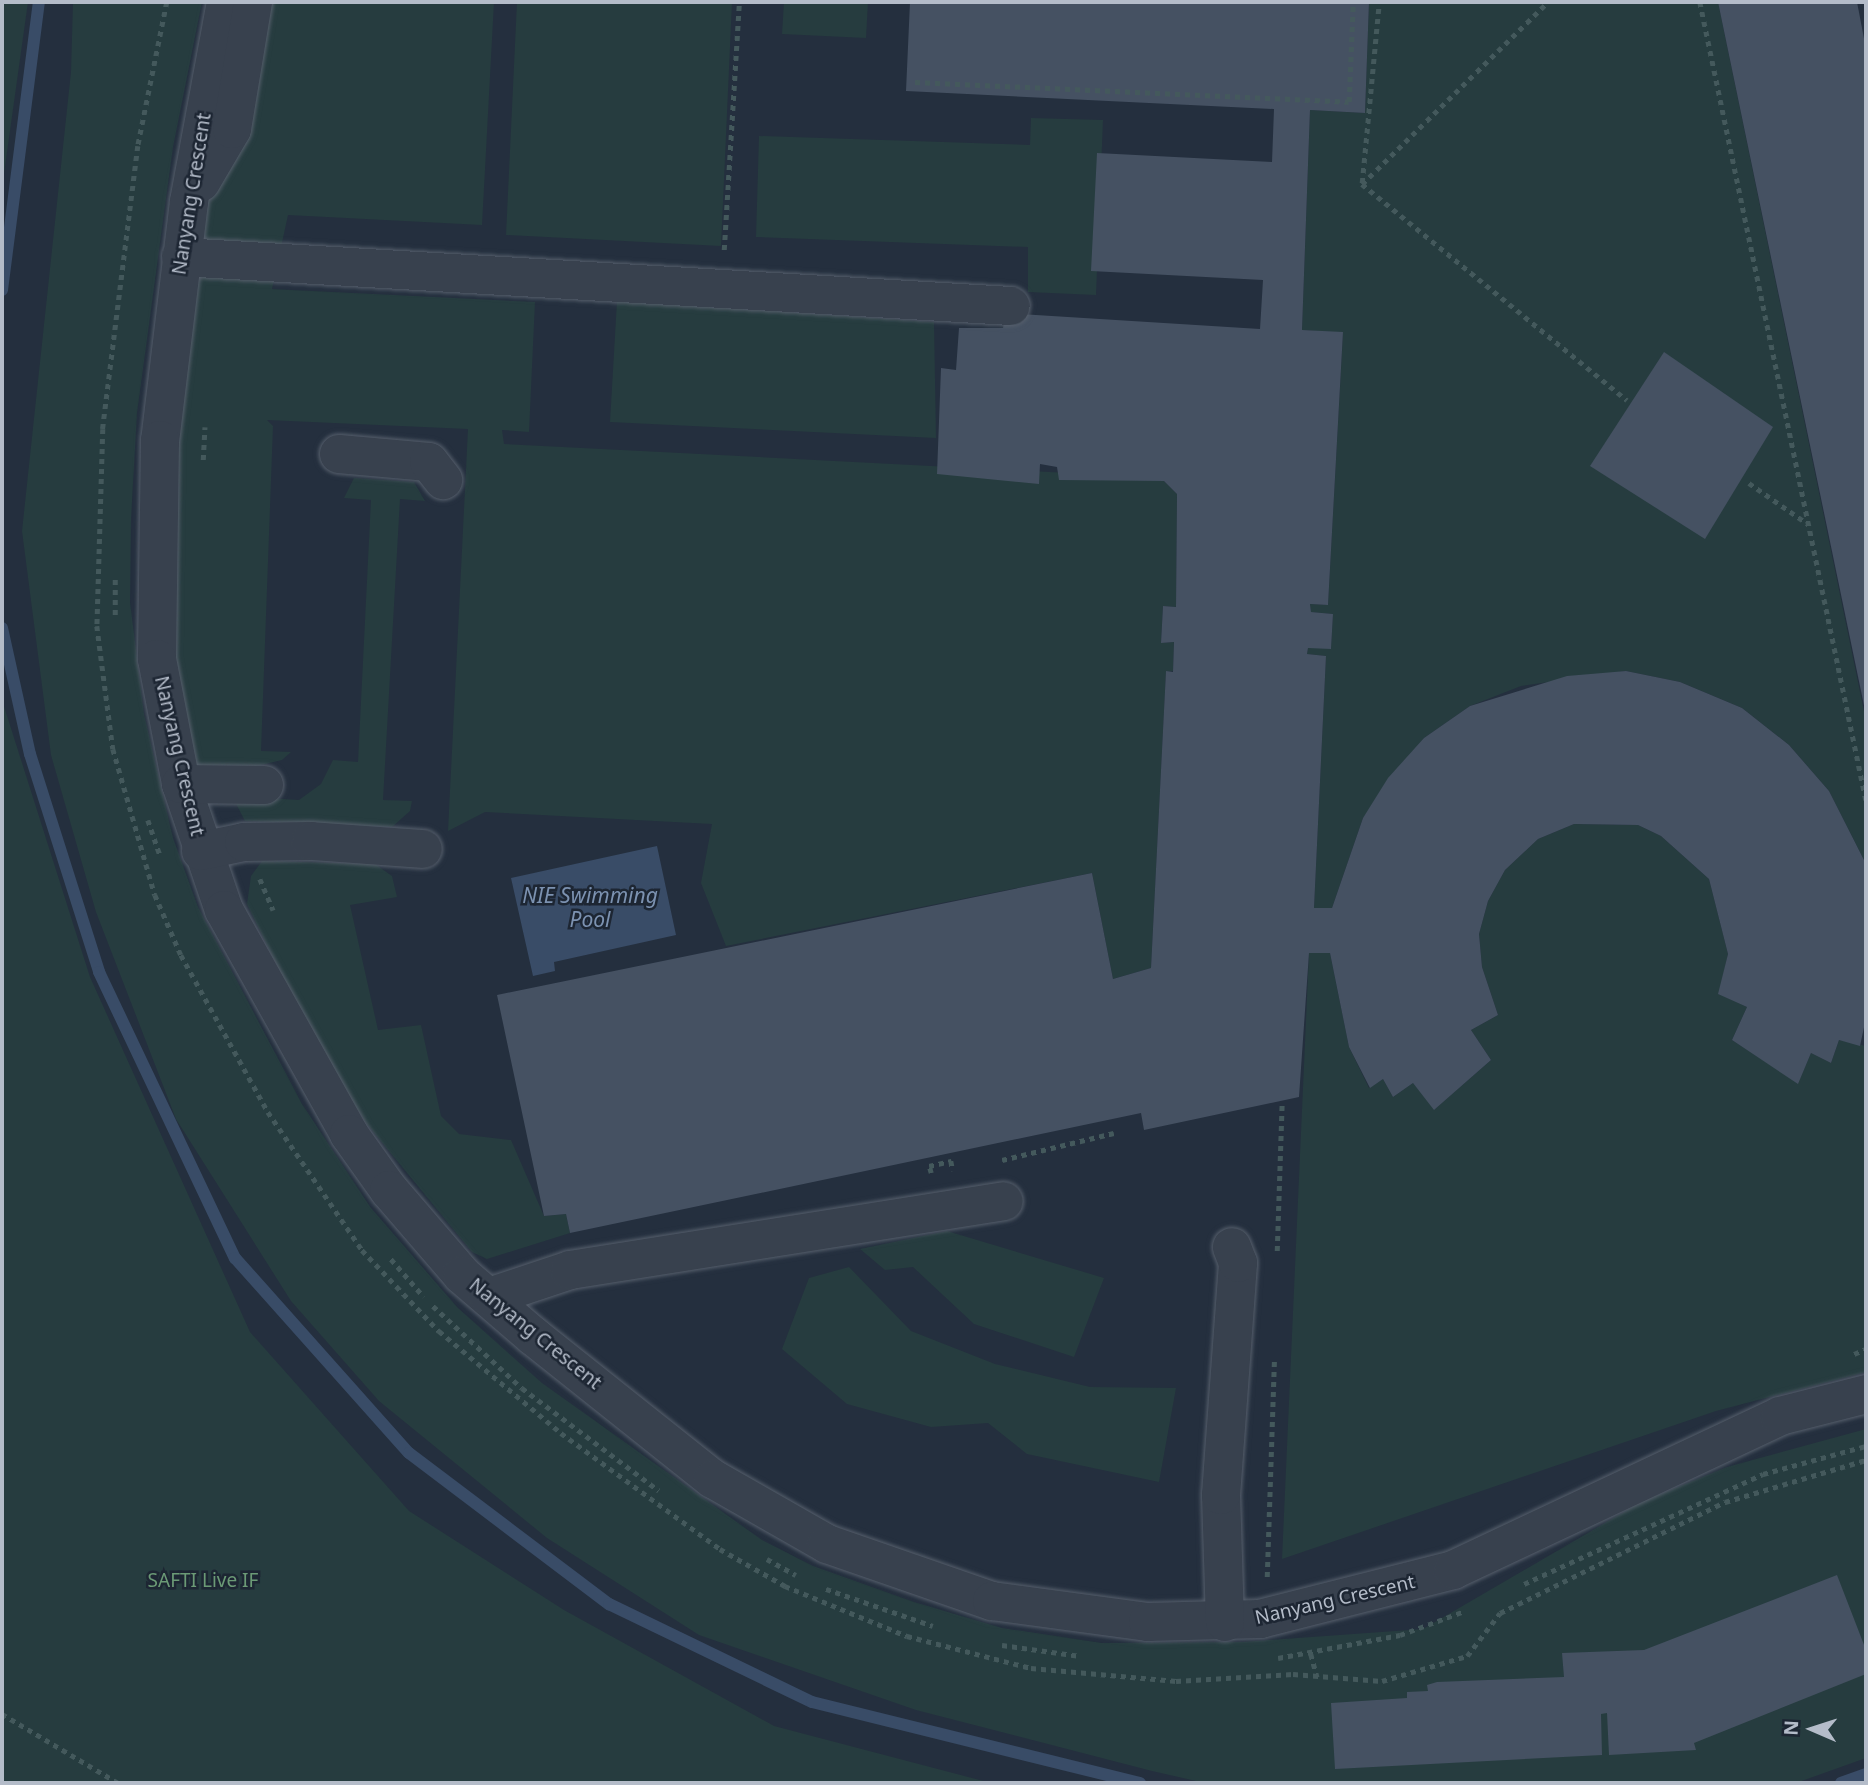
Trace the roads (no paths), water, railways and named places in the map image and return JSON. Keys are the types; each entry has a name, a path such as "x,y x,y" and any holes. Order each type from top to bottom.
{"street":[{"name":"Nanyang Crescent","path":"226,2 189,202 160,440 155,592 157,659 181,784 201,851 224,910 349,1134 389,1191 462,1275 713,1479 856,1557 951,1590 1057,1613 1226,1622 1357,1599 1453,1570 1780,1416 1866,1394"},
{"path":"189,202 232,129 253,2"},
{"path":"181,257 1011,306"},
{"path":"339,454 429,462 443,480"},
{"path":"181,784 264,785"},
{"path":"201,851 244,842 423,849"},
{"path":"489,1297 570,1270 1004,1201"},
{"path":"1226,1622 1221,1584 1221,1494 1238,1263 1232,1247"}],"water":[{"name":"NIE Swimming Pool","path":"657,846 676,935 554,962 555,971 533,976 511,878"}],"waterway":[{"path":"2,290 39,2"},
{"path":"2,628 30,754 99,972 235,1258 409,1453 609,1604 812,1702 1140,1783"},
{"path":"1841,1783 1866,1774"}],"park label":[{"name":"SAFTI Live IF","path":"203,1581"}]}
